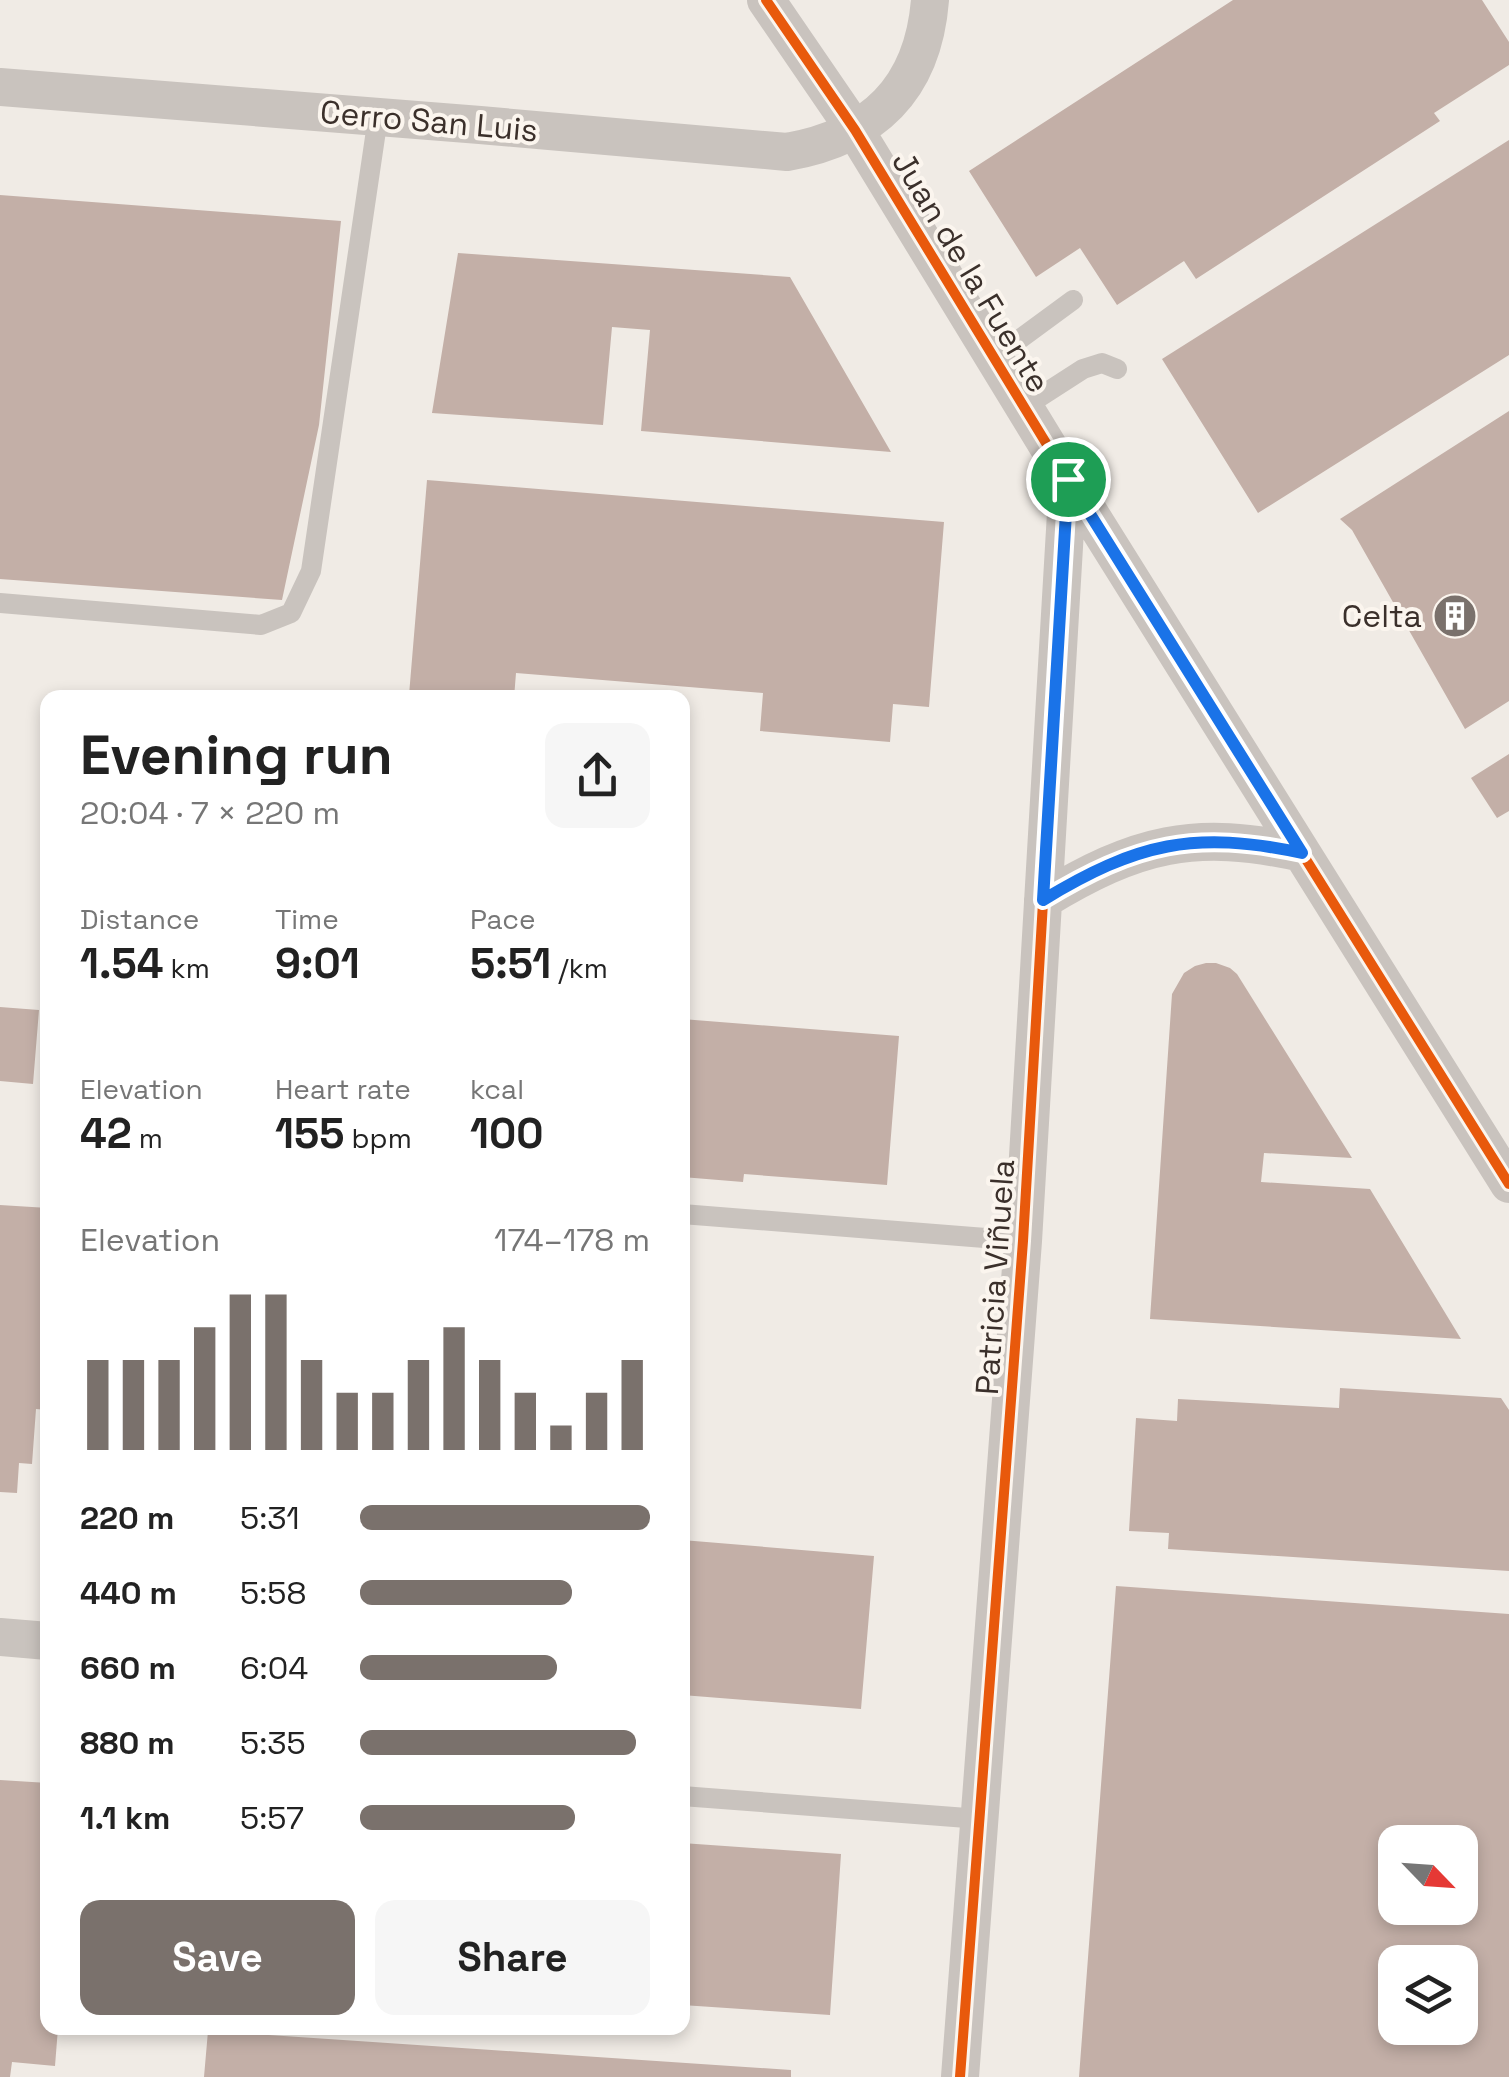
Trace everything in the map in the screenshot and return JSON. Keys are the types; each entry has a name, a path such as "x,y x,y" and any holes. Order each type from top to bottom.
{"street":[{"name":"Juan de la Fuente","path":"766,0 855,130 1068,479 1509,1184"},
{"path":"855,130 882,111 920,57 930,0"},
{"name":"Cerro San Luis","path":"0,86 787,152 835,140 855,130"},
{"name":"Patricia Viñuela","path":"960,2077 1023,1240 1068,479"},
{"path":"1043,900 1098,868 1160,846 1242,842 1302,853"},
{"path":"0,1638 40,1640"}],"lane":[{"path":"0,603 261,625 291,613 310,572 378,117"},
{"path":"994,358 1072,300"},
{"path":"1024,407 1083,369 1102,363 1116,369"},
{"path":"690,1215 1023,1240"},
{"path":"690,1797 980,1819"}],"building":[{"path":"1233,0 1482,0 1509,42 1509,65 1434,113 1440,121 1196,279 1184,261 1117,305 1080,248 1036,277 969,171"},
{"path":"1509,140 1509,355 1258,513 1162,359"},
{"path":"0,195 341,221 319,425 282,600 0,579"},
{"path":"458,253 790,277 891,452 641,431 650,330 612,327 603,425 432,413"},
{"name":"Celta","path":"1509,411 1509,701 1465,729 1352,530 1340,519"},
{"path":"427,480 944,522 929,707 893,704 890,742 760,731 763,693 516,673 515,690 409,690"},
{"path":"1509,754 1509,811 1497,818 1471,778"},
{"path":"1216,963 1237,974 1352,1158 1264,1153 1261,1182 1370,1189 1461,1339 1150,1319 1172,994 1184,973"},
{"path":"0,1007 39,1010 33,1084 0,1081"},
{"path":"690,1020 899,1036 887,1185 744,1174 743,1182 690,1178"},
{"path":"0,1205 40,1208 40,1409 36,1409 32,1464 19,1463 17,1493 0,1492"},
{"path":"1340,1388 1501,1398 1509,1410 1509,1571 1168,1549 1169,1533 1129,1531 1136,1418 1177,1421 1178,1399 1339,1408"},
{"path":"690,1541 874,1556 861,1709 690,1696"},
{"path":"1116,1586 1509,1614 1509,2077 1079,2077"},
{"path":"0,1780 40,1782 40,2035 57,2035 55,2066 12,2062 10,2077 0,2077"},
{"path":"690,1844 841,1854 830,2015 690,2006"},
{"path":"208,2035 268,2035 791,2070 791,2077 204,2077"}],"cycle path":[{"path":"766,0 855,130 1068,479 1509,1184"},
{"path":"960,2077 1023,1241 1068,479"}],"place":[{"name":"Celta","path":"1455,616"}],"route":[{"path":"1068,479 1146,604 1302,853 1242,842 1160,846 1098,868 1043,900 1068,479"}]}
